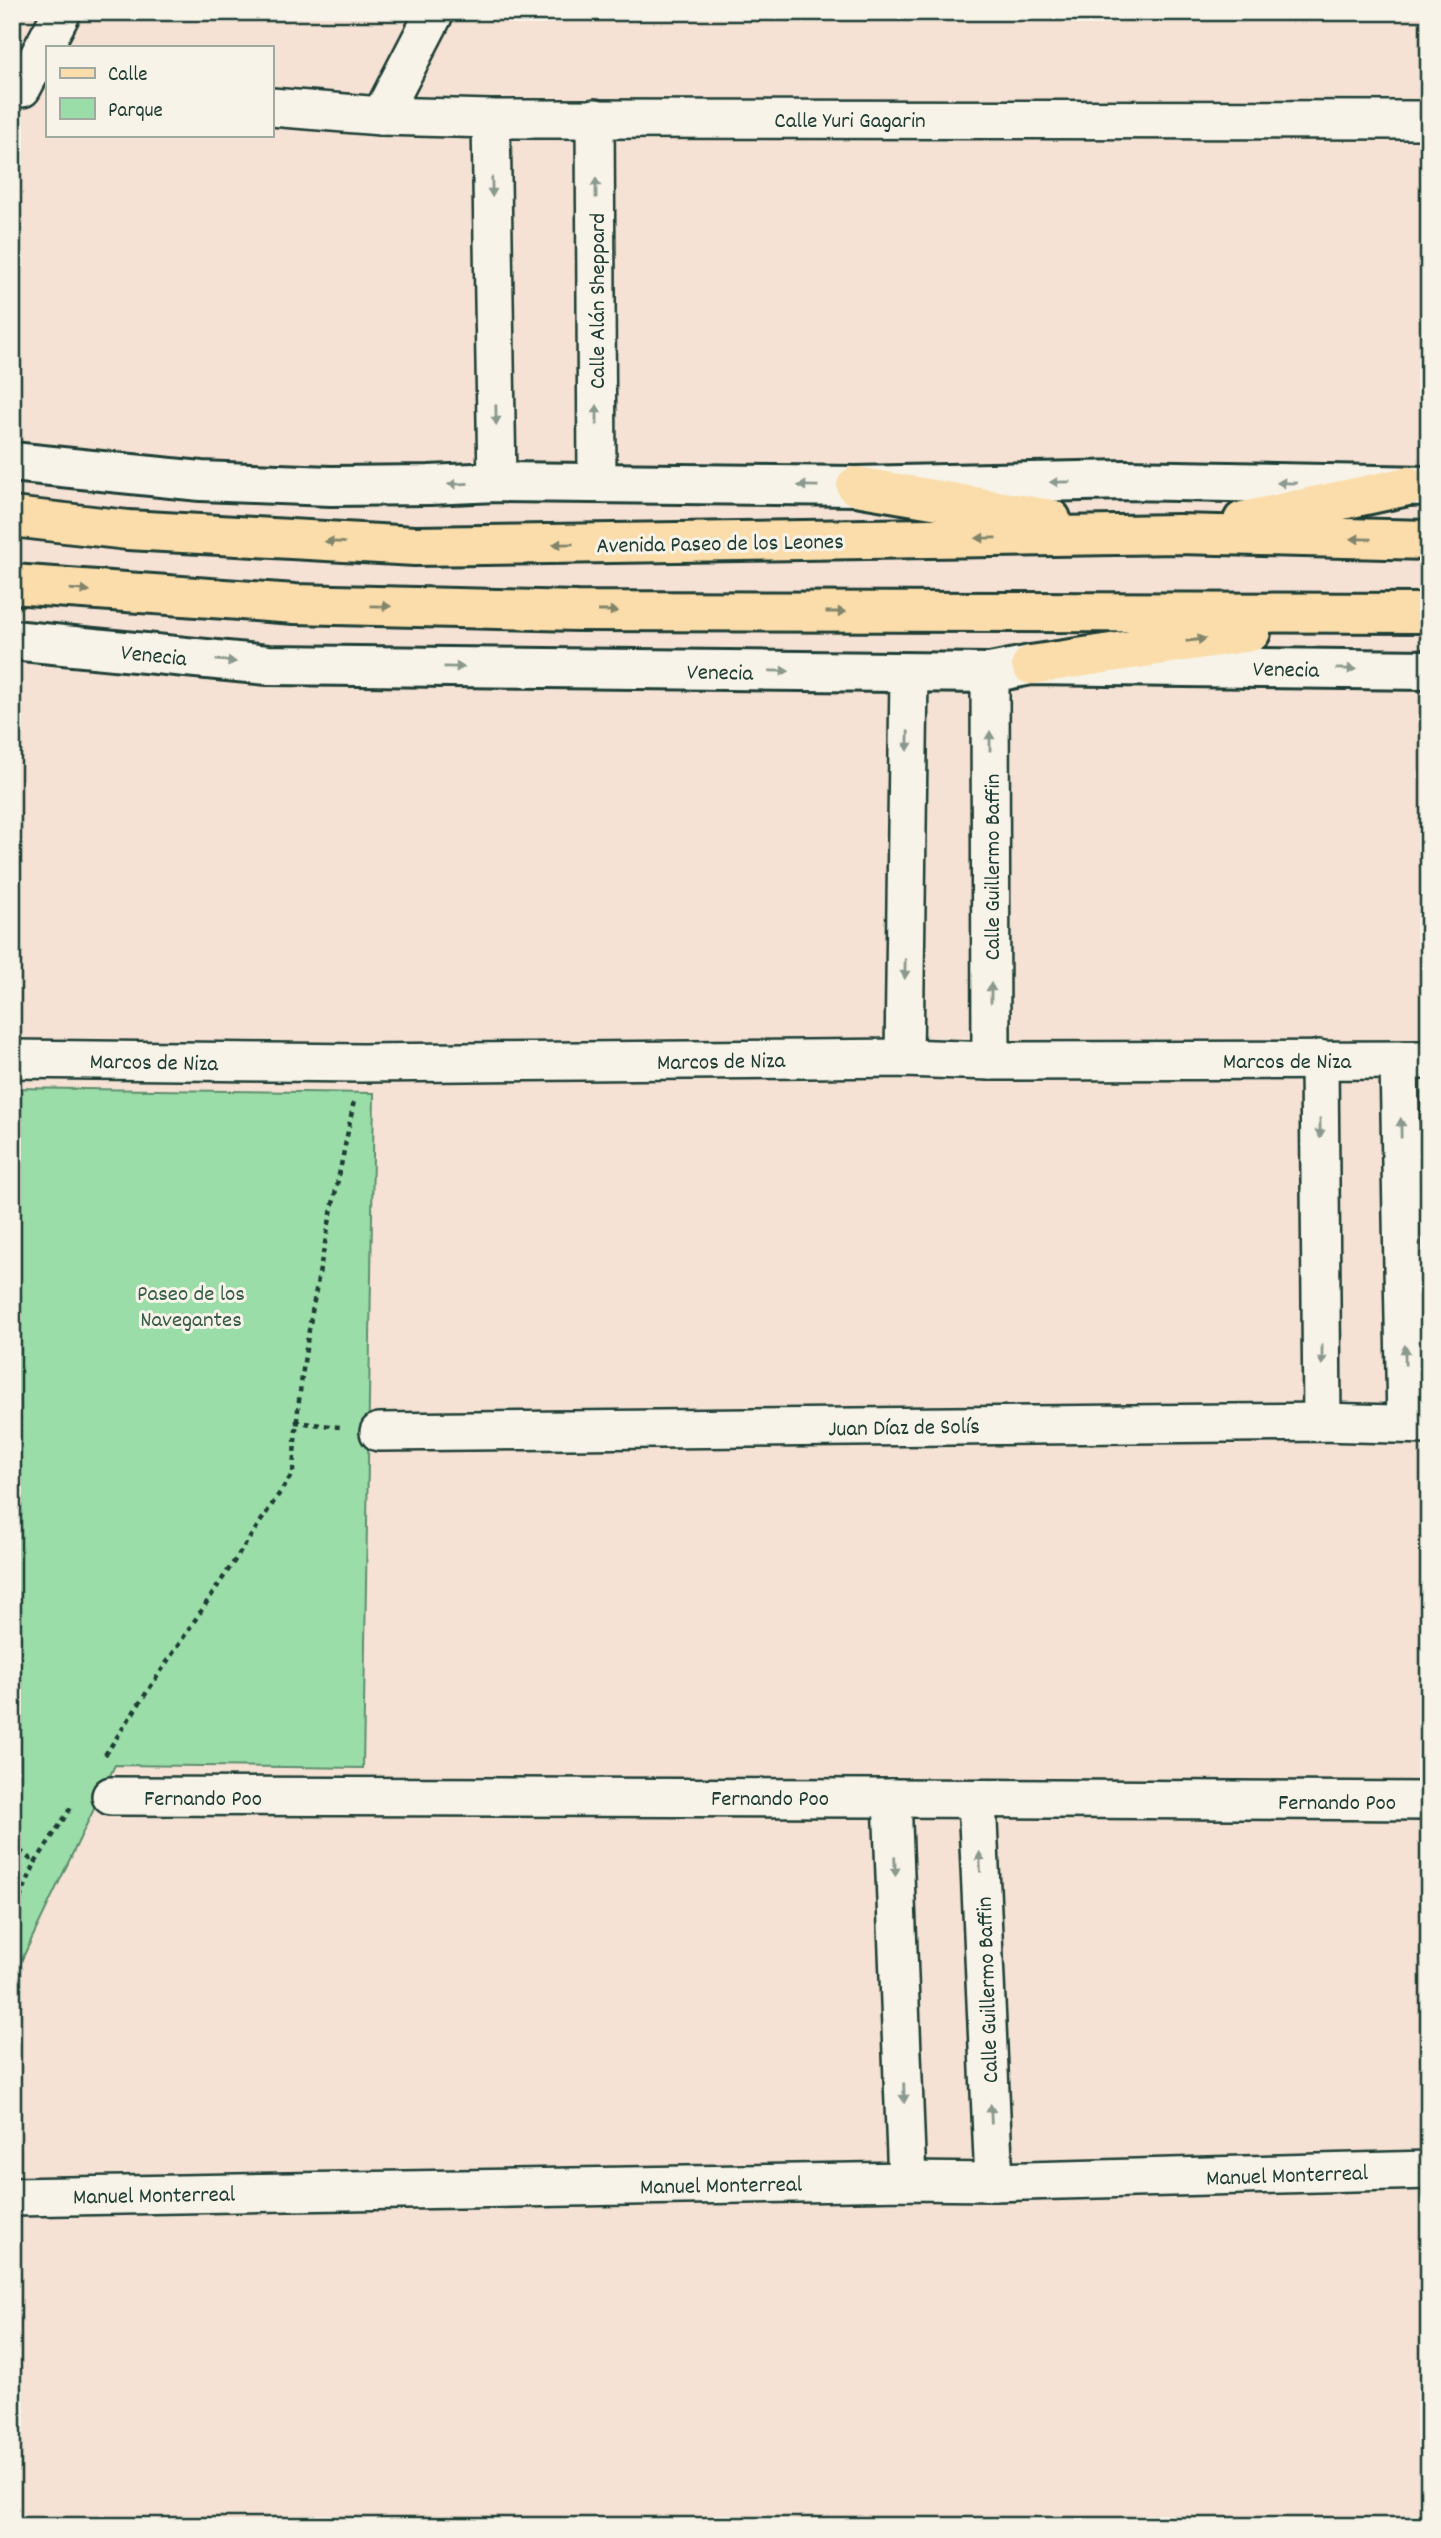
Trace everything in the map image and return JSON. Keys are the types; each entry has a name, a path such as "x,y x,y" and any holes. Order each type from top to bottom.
{"main road":[{"path":"856,486 1162,535 1418,486"},
{"name":"Avenida Paseo de los Leones","path":"12,517 128,530 415,546 1162,535 1429,540"},
{"path":"12,584 295,604 564,611 1429,613"},
{"path":"1031,665 1380,613"}],"street":[{"path":"47,46 62,12"},
{"path":"381,116 435,12"},
{"path":"27,89 46,47"},
{"name":"Calle Yuri Gagarin","path":"273,107 381,116 491,119 1429,121"},
{"name":"Calle Alán Sheppard","path":"595,118 597,483"},
{"path":"491,119 497,482"},
{"path":"12,462 201,481 331,486 497,482 856,486 1126,480 1418,486"},
{"name":"Venecia","path":"12,640 268,665 909,673 990,673 1031,665 1429,670"},
{"path":"904,1058 909,673"},
{"name":"Calle Guillermo Baffin","path":"990,673 991,1061"},
{"name":"Marcos de Niza","path":"12,1059 362,1063 904,1058 991,1061 1414,1060"},
{"path":"1319,1059 1322,1422"},
{"path":"1414,1060 1418,1424"},
{"name":"Juan Díaz de Solís","path":"379,1432 1322,1422 1418,1424"},
{"name":"Fernando Poo","path":"95,1796 1429,1801"},
{"path":"892,1798 907,2181"},
{"name":"Calle Guillermo Baffin","path":"977,1799 994,2182"},
{"name":"Manuel Monterreal","path":"12,2197 907,2181 994,2182 1429,2170"}],"path":[{"path":"102,1761 293,1473 295,1422 302,1372 362,1063"},
{"path":"12,1917 35,1863 95,1796"},
{"path":"12,1844 35,1863"}],"green space":[{"name":"Paseo de los Navegantes","path":"12,1088 374,1093 363,1768 115,1765 12,1980"}]}
